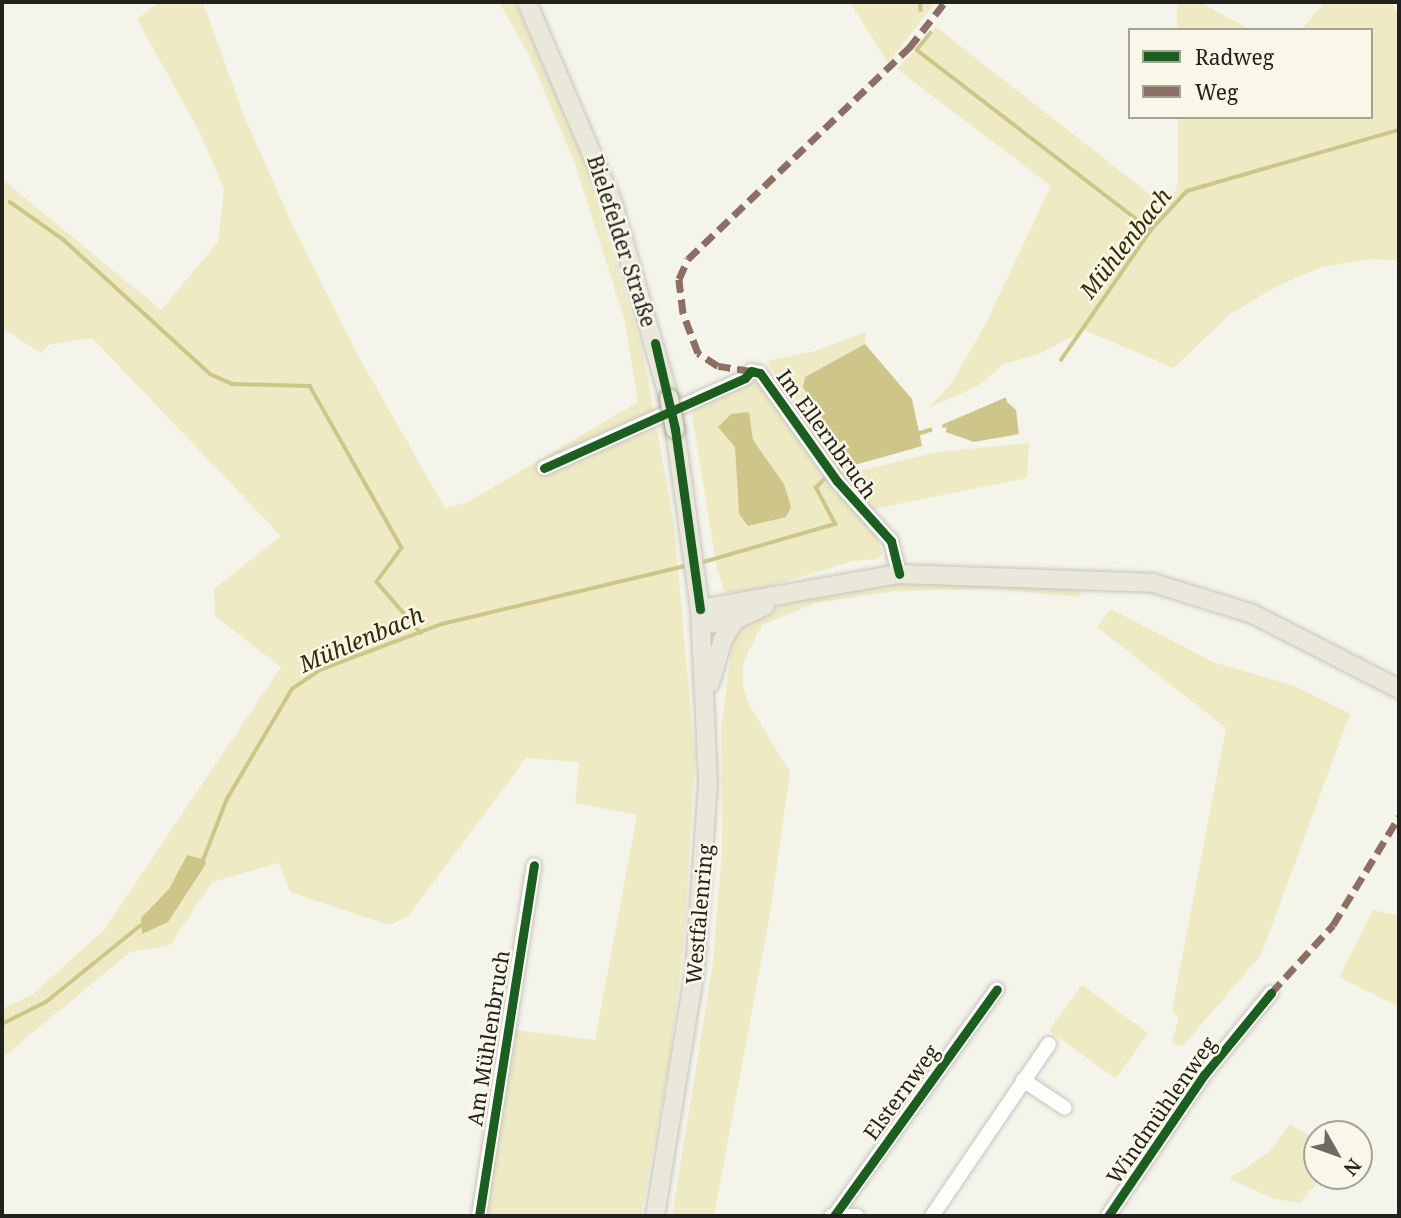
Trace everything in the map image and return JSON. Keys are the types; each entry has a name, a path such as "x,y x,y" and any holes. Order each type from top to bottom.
{"main road":[{"name":"Bielefelder Straße","path":"527,2 607,185 669,398 694,551 701,617"},
{"path":"701,617 840,581 899,574 1153,583 1253,614 1399,689"},
{"path":"701,617 735,620 790,595"},
{"name":"Westfalenring","path":"654,1216 676,1104 700,917 708,783 707,693 701,617"},
{"path":"707,693 723,639 735,620"}],"street":[{"name":"Im Ellernbruch","path":"544,468 745,378 751,371 760,373 837,481 891,541 899,574"},
{"name":"Am Mühlenbruch","path":"479,1216 534,864"},
{"name":"Elsternweg","path":"832,1216 997,989"},
{"name":"Windmühlenweg","path":"1108,1216 1204,1074 1271,993"},
{"path":"932,1216 1049,1044"},
{"path":"1024,1080 1065,1108"},
{"path":"832,1216 854,1216"}],"shaded area":[{"path":"159,2 203,2 244,116 294,228 360,359 445,508 468,502 638,402 624,318 574,161 529,55 499,2 515,2 582,150 643,353 674,524 695,760 684,938 671,1051 641,1216 486,1216 514,1030 595,1040 637,815 575,803 579,762 526,758 408,916 389,925 290,892 279,863 212,882 170,945 130,952 2,1058 2,1009 32,995 104,930 281,667 215,616 214,589 281,536 92,338 48,345 41,353 2,328 2,179 161,310 218,242 224,189 199,131 137,19","holes":["187,855 206,865 168,922 141,918 169,889"]},
{"path":"850,2 936,2 888,63"},
{"path":"1177,2 1200,2 1246,28 1177,28"},
{"path":"1325,2 1392,2 1399,17 1399,260 1369,259 1322,267 1277,286 1229,315 1174,368 1084,330 1039,354 1004,364 978,386 928,408 951,384 984,327 1051,186 897,69 936,27 1161,203 1175,192 1178,181 1178,119 1373,119 1373,28 1303,28"},
{"path":"866,332 865,344 806,377 851,466 842,475 938,452 1029,443 1027,478 873,509 865,504 841,475 767,361 815,351"},
{"path":"865,344 912,399 922,446 851,466 803,387 805,377"},
{"path":"756,380 827,481 877,537 882,554 877,559 853,561 756,590 725,593 717,569 692,414 695,407","holes":["749,413 753,440 784,484 738,504 735,447 719,427"]},
{"path":"1005,400 1016,410 1019,434 974,442 946,432 947,425"},
{"path":"749,412 753,440 784,484 791,507 786,517 748,526 739,514 735,447 718,427 731,414"},
{"path":"907,580 1078,586 1080,597 990,589 895,591 815,603 762,625 743,663 743,685 749,705 790,772 770,914 714,1216 672,1216 713,962 722,849 721,727 734,632 784,605 832,590"},
{"path":"1111,609 1213,662 1292,685 1350,714 1261,955 1182,1047 1172,1042 1179,1017 1172,1010 1226,728 1097,627"},
{"path":"187,855 205,860 206,864 168,922 142,934 141,918 169,889"},
{"path":"1373,910 1399,916 1399,1007 1339,977"},
{"path":"1082,985 1148,1033 1115,1079 1049,1030"},
{"path":"1290,1124 1303,1132 1303,1190 1311,1190 1300,1203 1274,1199 1229,1179 1269,1152"}],"waterway":[{"path":"921,2 921,10"},
{"path":"931,33 917,50 1151,230"},
{"name":"Mühlenbach","path":"1061,360 1151,230 1187,191 1399,130"},
{"path":"10,202 64,240 210,374 232,384 310,386 402,548 377,582 421,633"},
{"name":"Mühlenbach","path":"944,426 1005,400"},
{"name":"Mühlenbach","path":"917,434 930,430"},
{"name":"Mühlenbach","path":"839,469 852,460"},
{"name":"Mühlenbach","path":"700,563 835,524 816,488 824,479"},
{"name":"Mühlenbach","path":"202,863 227,799 292,689 320,670 442,624 689,565"},
{"name":"Mühlenbach","path":"2,1024 46,1002 140,926"}],"marked path":[{"path":"751,371 718,366 698,353 683,313 679,279 688,259 909,48 945,2"},
{"path":"1271,993 1333,925 1399,817"}],"cycle path":[{"path":"655,343 675,429 700,609"},
{"path":"544,468 745,378 751,371 760,373 837,481 891,541 899,574"},
{"path":"479,1216 534,865"},
{"path":"834,1216 997,989"},
{"path":"1108,1216 1204,1075 1271,993"}]}
